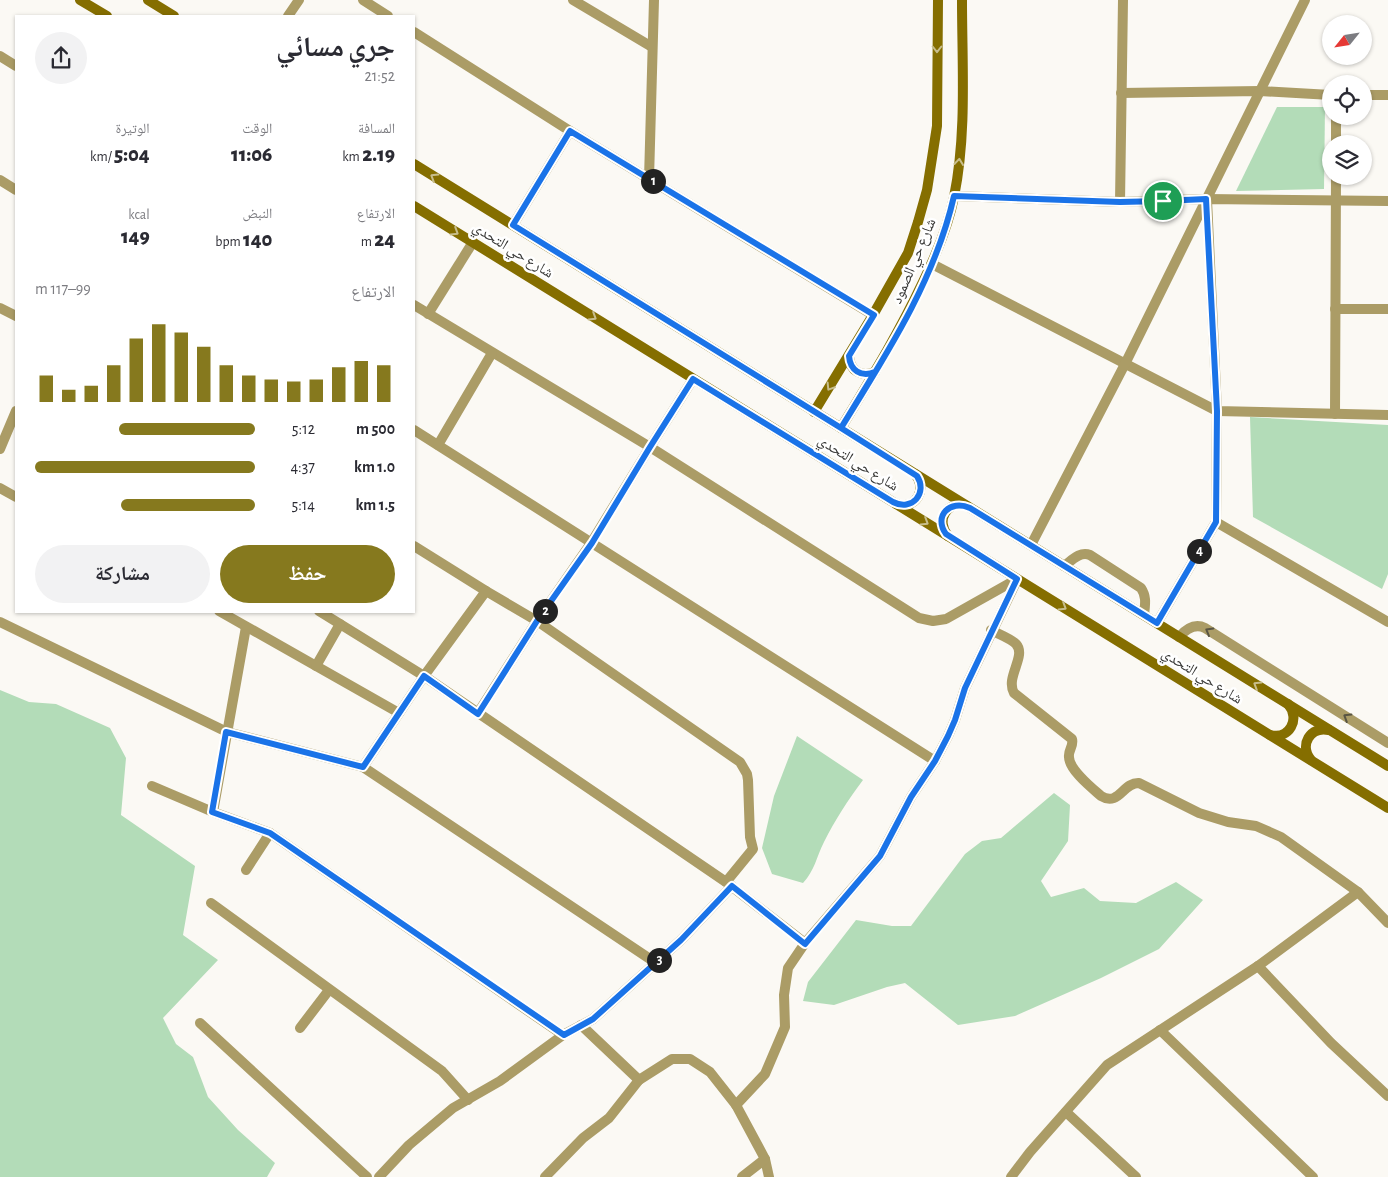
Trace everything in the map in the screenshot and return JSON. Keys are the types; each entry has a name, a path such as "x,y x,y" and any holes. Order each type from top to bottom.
{"main road":[{"path":"80,0 105,15"},
{"path":"148,0 172,15"},
{"path":"814,412 874,315 908,253 927,190 937,126 938,0"},
{"name":"شارع حي الصمود","path":"841,428 904,321 932,264 946,227 954,196 962,127 962,0"},
{"name":"شارع حي التحدي","path":"415,165 1388,766"},
{"name":"شارع حي التحدي","path":"415,207 1388,808"},
{"path":"849,356 851,367 860,374 875,372"},
{"path":"893,502 903,505 917,500 920,495 921,485 913,472"},
{"path":"950,538 943,530 943,515 950,507 955,505 960,504 970,508"},
{"path":"1269,735 1284,735 1293,724 1292,709 1284,702"},
{"path":"1314,763 1307,755 1305,745 1309,736 1312,732 1322,729 1332,731"}],"street":[{"path":"289,15 299,0"},
{"path":"363,0 386,15"},
{"path":"573,0 652,47"},
{"path":"649,179 654,0"},
{"path":"1120,202 1123,0"},
{"path":"1031,545 1125,364 1305,0"},
{"path":"415,33 570,131 874,315"},
{"path":"0,56 15,65"},
{"path":"1121,93 1260,91 1322,94"},
{"path":"1372,95 1388,95"},
{"path":"513,225 570,131"},
{"path":"0,180 15,189"},
{"path":"1335,414 1336,185"},
{"path":"954,196 1120,202 1206,199 1388,201"},
{"path":"1157,623 1216,522 1217,411 1206,199"},
{"path":"428,314 472,242"},
{"path":"932,264 1217,411 1388,415"},
{"path":"415,306 650,447 919,618 939,621 946,619 1017,579"},
{"path":"0,308 15,316"},
{"path":"1335,309 1388,309"},
{"path":"438,445 492,353"},
{"path":"478,714 537,621 592,543 693,379"},
{"path":"0,450 15,414"},
{"path":"415,431 935,761"},
{"path":"0,488 15,496"},
{"path":"1216,522 1388,622"},
{"path":"379,1177 409,1145 453,1108 500,1081 564,1035 593,1019 681,940 729,884 753,849 750,837 748,780 740,762 537,621 415,547"},
{"path":"1064,566 1080,554 1090,555 1141,588 1146,599 1144,615"},
{"path":"736,1105 765,1074 785,1027 784,995 788,968 805,944 880,856 911,797 935,761 955,720 965,688 991,630 1017,579"},
{"path":"363,767 424,676 486,591"},
{"path":"222,613 399,713"},
{"path":"322,613 424,676 729,884 805,944"},
{"path":"0,622 226,732 363,767 656,963"},
{"path":"316,666 340,624"},
{"path":"1179,637 1186,630 1196,626 1205,628 1388,743"},
{"path":"212,812 246,627"},
{"path":"991,630 1015,643 1019,649 1019,657 1011,685 1014,693 1072,738 1073,743 1068,756 1070,764 1101,796 1108,800 1115,799 1132,783 1139,783 1200,813 1228,822 1256,826 1269,831 1295,846 1358,892 1387,922"},
{"path":"152,786 212,812 270,833 564,1035"},
{"path":"246,870 270,833"},
{"path":"1012,1177 1030,1152 1107,1065 1258,966 1358,892"},
{"path":"211,903 442,1071 468,1100"},
{"path":"1258,966 1331,1043 1388,1096"},
{"path":"300,1028 329,990"},
{"path":"200,1023 367,1177"},
{"path":"581,1025 639,1080"},
{"path":"1160,1030 1313,1177"},
{"path":"544,1177 583,1138 609,1118 639,1080 672,1059 690,1059 710,1072 736,1105 764,1159 769,1177"},
{"path":"1066,1112 1136,1177"},
{"path":"742,1177 764,1159"}],"green space":[{"path":"1277,107 1322,107 1322,125 1325,125 1325,135 1322,135 1322,185 1324,185 1324,189 1236,191"},
{"path":"1250,417 1388,425 1388,574 1382,589 1253,517"},
{"path":"0,690 29,702 56,704 110,728 126,758 121,815 195,866 183,935 218,960 163,1018 176,1044 193,1057 208,1097 238,1130 275,1163 267,1177 0,1177"},
{"path":"797,736 863,780 833,826 821,848 813,869 803,883 772,874 762,848 774,796"},
{"path":"1054,793 1070,805 1068,841 1041,881 1051,897 1084,888 1100,901 1136,903 1176,882 1203,900 1159,949 1101,978 1015,1016 958,1025 905,983 887,987 834,1005 803,1001 808,982 856,920 892,926 911,926 965,854 982,841 1001,838"}],"route":[{"path":"1163,201 1120,202 954,196 949,220 932,264 904,321 870,380 841,428 513,225 570,131 874,315 849,356 849,362 851,367 860,374 870,374 875,372 841,428 913,472 921,485 920,495 913,503 898,505 693,379 592,543 537,621 478,714 424,676 363,767 226,732 212,812 270,833 564,1035 593,1019 681,940 732,886 805,944 880,856 911,797 935,761 948,736 965,688 991,630 1017,579 950,538 943,530 942,525 943,515 946,510 955,505 965,505 1157,623 1216,522 1217,411 1206,199 1163,201"}]}
